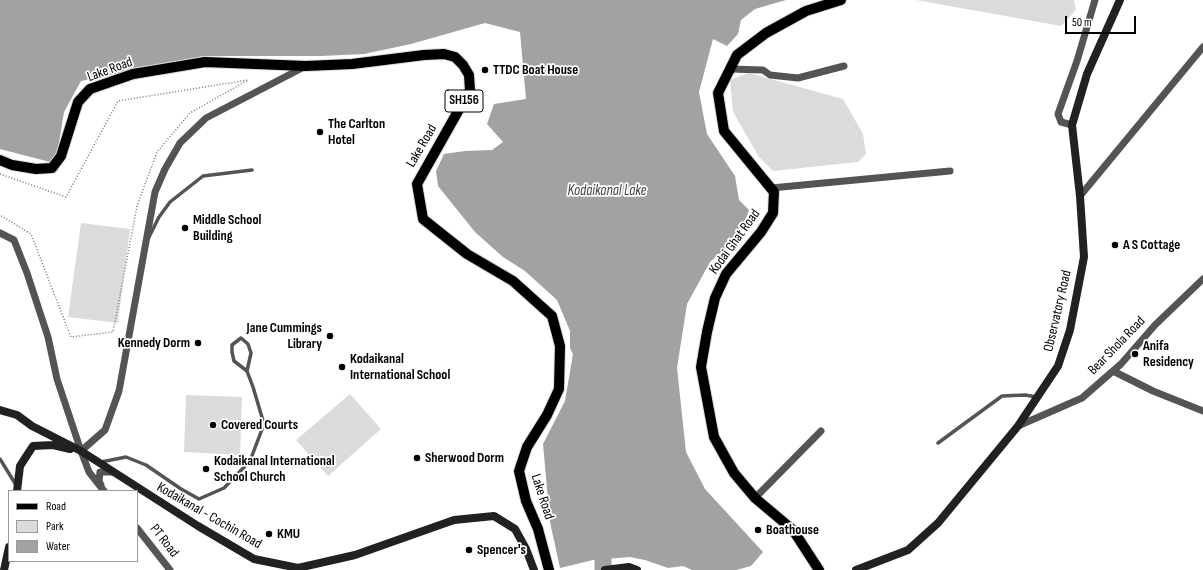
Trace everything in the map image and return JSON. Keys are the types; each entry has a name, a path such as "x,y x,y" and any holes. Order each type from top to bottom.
{"main road":[{"path":"771,188 724,131 718,92 737,55 766,34 806,12 841,0"},
{"name":"Observatory Road","path":"856,570 908,550 933,528 1018,426 1058,366 1070,330 1084,257 1080,196 1072,125 1087,74 1120,0"},
{"name":"Lake Road","path":"0,160 12,165 36,169 52,168 61,156 78,102 90,89 133,74 205,62 306,66 352,64 444,54 450,54 460,60 469,75 470,90 416,184 423,219 467,254 513,281 552,316 560,346 559,389 547,415 527,447 519,471 526,500 538,529 549,570"},
{"name":"Kodai Ghat Road","path":"771,188 774,192 773,213 761,232 726,274 715,298 701,367 714,437 734,473 755,498 793,530 819,570"},
{"name":"Kodaikanal - Cochin Road","path":"0,410 17,415 32,426 81,451 112,472 254,559 298,568 355,555 454,520 494,516 515,529 534,570"},
{"path":"17,489 20,466 33,446 53,445 81,451"},
{"path":"4,570 8,552"},
{"path":"605,570 629,567 637,570"}],"street":[{"path":"1072,125 1061,122 1058,114 1077,61 1095,0"},
{"path":"1080,196 1203,47"},
{"path":"81,451 105,430 119,391 155,192 165,168 180,143 206,118 306,66"},
{"path":"730,68 763,70 770,75 798,78 844,66"},
{"path":"771,188 950,171"},
{"path":"0,233 14,240 27,273 48,337 57,380 81,451 89,472 103,490"},
{"name":"Bear Shola Road","path":"1018,426 1082,398 1113,371 1155,325 1203,279"},
{"path":"1113,371 1203,411"},
{"path":"755,498 821,431"},
{"path":"104,490 99,481 100,472 112,472"},
{"name":"PT Road","path":"138,529 170,570"}],"lane":[{"path":"145,245 159,217 170,202 203,176 252,170"},
{"path":"98,463 126,457 146,465 181,489 199,499 224,488 250,461 264,424 253,387 246,371 234,361 232,345 236,340 241,338 248,344 251,353 246,371"},
{"path":"938,443 1002,396 1025,395 1038,397"},
{"path":"0,459 17,489"}],"path":[{"path":"0,174 66,197 118,101 248,80 190,113 157,152 137,206 113,332 71,337 31,234 0,215"}],"green space":[{"path":"916,0 1074,0 1076,10 1061,26"},
{"path":"749,73 843,99 863,134 866,154 858,162 773,171 759,157 733,112 730,80"},
{"path":"81,223 130,229 118,323 68,317"},
{"path":"350,394 381,429 328,476 296,440"},
{"name":"Covered Courts","path":"186,395 242,397 240,455 184,452"}],"water":[{"name":"Kodaikanal Lake","path":"0,0 786,0 755,9 741,20 738,34 727,46 713,39 699,92 707,134 735,176 739,200 749,210 740,235 710,262 687,304 677,368 686,452 705,489 763,552 751,566 736,570 692,570 683,566 668,568 645,560 630,557 593,560 560,568 550,522 543,444 565,401 573,354 570,348 570,331 557,300 525,271 503,257 475,232 438,186 436,171 444,154 465,151 492,150 503,142 487,124 494,104 526,99 520,32 485,23 411,44 364,54 321,56 204,56 81,81 64,112 57,155 50,162 0,149"}],"waterway":[{"path":"603,536 603,570"}],"place":[{"name":"TTDC Boat House","path":"485,70"},
{"name":"The Carlton Hotel","path":"320,132"},
{"name":"Middle School Building","path":"185,228"},
{"name":"A S Cottage","path":"1115,245"},
{"name":"Jane Cummings Library","path":"330,336"},
{"name":"Kennedy Dorm","path":"198,343"},
{"name":"Anifa Residency","path":"1135,354"},
{"name":"Kodaikanal International School","path":"342,367"},
{"name":"Covered Courts","path":"213,425"},
{"name":"Sherwood Dorm","path":"417,458"},
{"name":"Kodaikanal International School Church","path":"206,469"},
{"name":"Boathouse","path":"758,530"},
{"name":"KMU","path":"269,534"},
{"name":"Spencer's","path":"469,550"}]}
